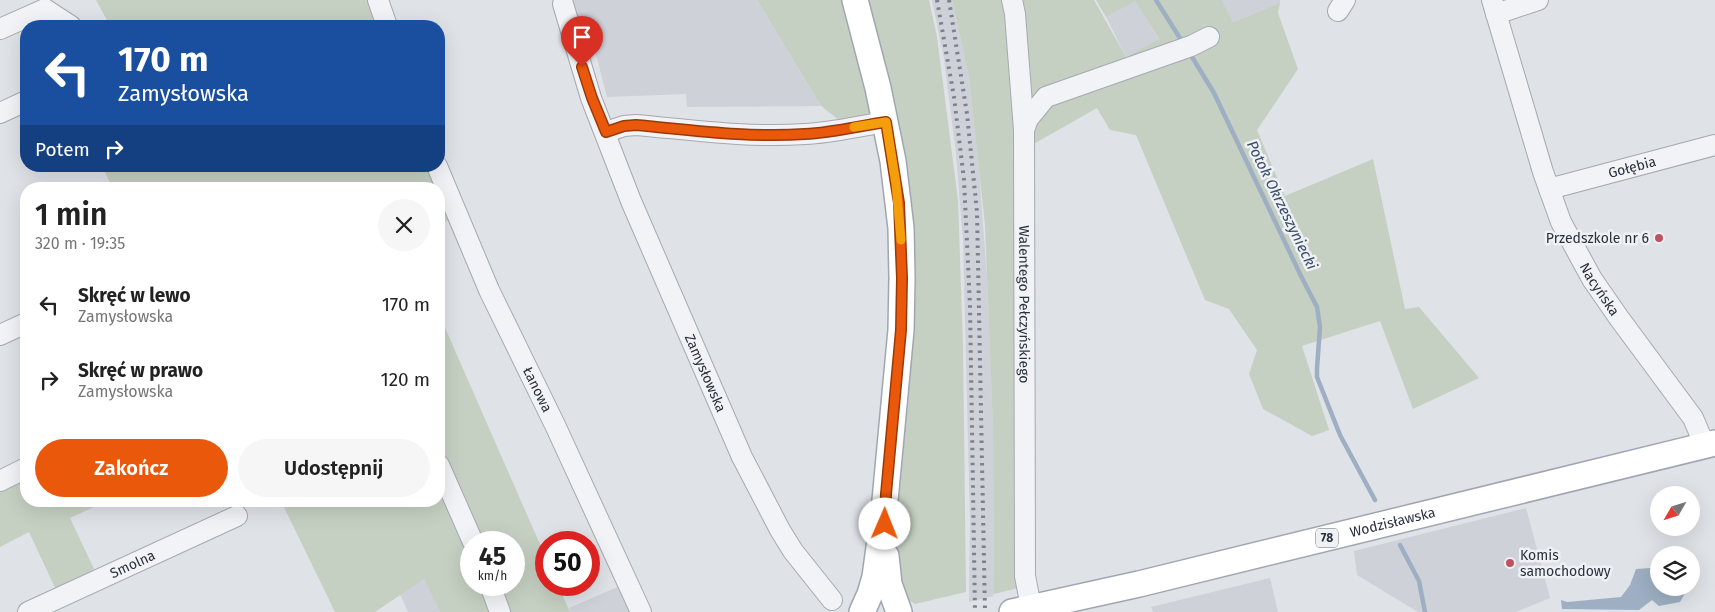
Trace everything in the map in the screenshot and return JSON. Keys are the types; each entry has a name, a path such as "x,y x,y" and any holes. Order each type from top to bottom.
{"main road":[{"path":"855,0 886,122 899,203 902,278 901,330 884,511 875,577 862,612"},
{"name":"Wodzisławska","path":"1025,611 1710,444"},
{"path":"884,511 887,576 891,593 899,612"},
{"path":"866,612 882,609 894,612"}],"street":[{"path":"378,0 385,20"},
{"name":"Walentego Pełczyńskiego","path":"1012,0 1015,14 1024,130 1025,611"},
{"path":"1494,7 1538,0"},
{"name":"Zamysłowska","path":"563,4 592,98 631,200 742,457 780,530 832,600"},
{"name":"Nacyńska","path":"1494,7 1549,190 1561,222 1592,279 1710,444"},
{"path":"21,20 45,10 61,20"},
{"path":"0,29 20,21"},
{"path":"1024,130 1028,119 1046,97 1181,49 1209,37"},
{"path":"1020,78 1046,97"},
{"path":"0,113 20,104"},
{"path":"606,132 624,126 636,125 729,134 807,134 886,122"},
{"name":"Gołębia","path":"1549,190 1715,145"},
{"name":"Łanowa","path":"445,185 489,290 555,425 641,612"},
{"path":"0,335 20,326"},
{"path":"0,481 20,471"},
{"path":"445,479 468,531"},
{"name":"Smolna","path":"28,612 237,516"},
{"path":"494,596 500,612"}],"shaded area":[{"path":"568,0 757,0 821,106 687,107 686,94 607,97 594,47 580,42"},
{"path":"932,0 952,0 969,77 979,169 987,278 993,430 994,594 993,596 969,602 970,519 963,241 956,154 944,59"},
{"path":"1135,0 1159,40 1126,57 1106,17"},
{"path":"1222,0 1280,0 1280,3 1233,22"},
{"path":"1526,508 1550,598 1516,612 1418,612 1357,575 1354,551"},
{"path":"424,578 440,612 408,612 400,594"},
{"path":"1270,578 1278,612 1153,612 1151,607"},
{"path":"622,585 633,612 570,612 569,608"}],"green space":[{"path":"96,0 372,0 378,20 107,20"},
{"path":"757,0 842,0 872,116 839,120 821,106"},
{"path":"866,0 929,0 937,37 958,200 963,346 966,592 915,604 905,598 895,556 913,296 898,125"},
{"path":"952,0 1005,0 1012,35 1020,224 1018,588 994,594 993,430 985,225 969,77"},
{"path":"1015,0 1094,0 1126,57 1159,39 1135,1 1106,17 1096,0 1222,0 1233,22 1280,3 1278,13 1298,69 1257,130 1285,196 1373,159 1405,309 1419,307 1479,378 1413,409 1380,321 1302,346 1329,430 1312,436 1263,409 1249,374 1257,350 1229,309 1205,300 1136,135 1110,130 1097,108 1030,146"},
{"path":"105,172 433,172 437,182 110,182"},
{"path":"445,201 452,219 445,222"},
{"path":"445,328 535,533 535,596 563,596 570,612 440,612 424,579 375,612 335,612 284,507 445,507"},
{"path":"20,476 20,507 94,507 70,518 94,569 57,592 29,532 0,547 0,486"}],"water":[{"path":"1650,568 1650,596 1683,596 1680,602 1659,606 1652,600 1639,610 1562,609 1561,600 1567,602 1621,597 1630,585 1636,569"}],"waterway":[{"name":"Potok Okrzeszyniecki","path":"1156,0 1183,43"},
{"name":"Potok Okrzeszyniecki","path":"1189,52 1214,93 1317,307 1320,327 1317,377 1340,435 1375,500"},
{"path":"1400,545 1419,581 1425,612"}],"railway":[{"path":"937,0 954,97 964,180 970,305 975,612"},
{"path":"949,0 967,114 977,212 985,612"}],"slow traffic":[{"path":"854,127 886,122 899,203 901,240"}],"place":[{"name":"Przedszkole nr 6","path":"1659,238"},
{"name":"Komis samochodowy","path":"1510,563"}],"route":[{"path":"582,67 606,132 615,128 636,125 729,134 807,134 886,122 899,203 902,278 901,330 884,511 885,524"}]}
